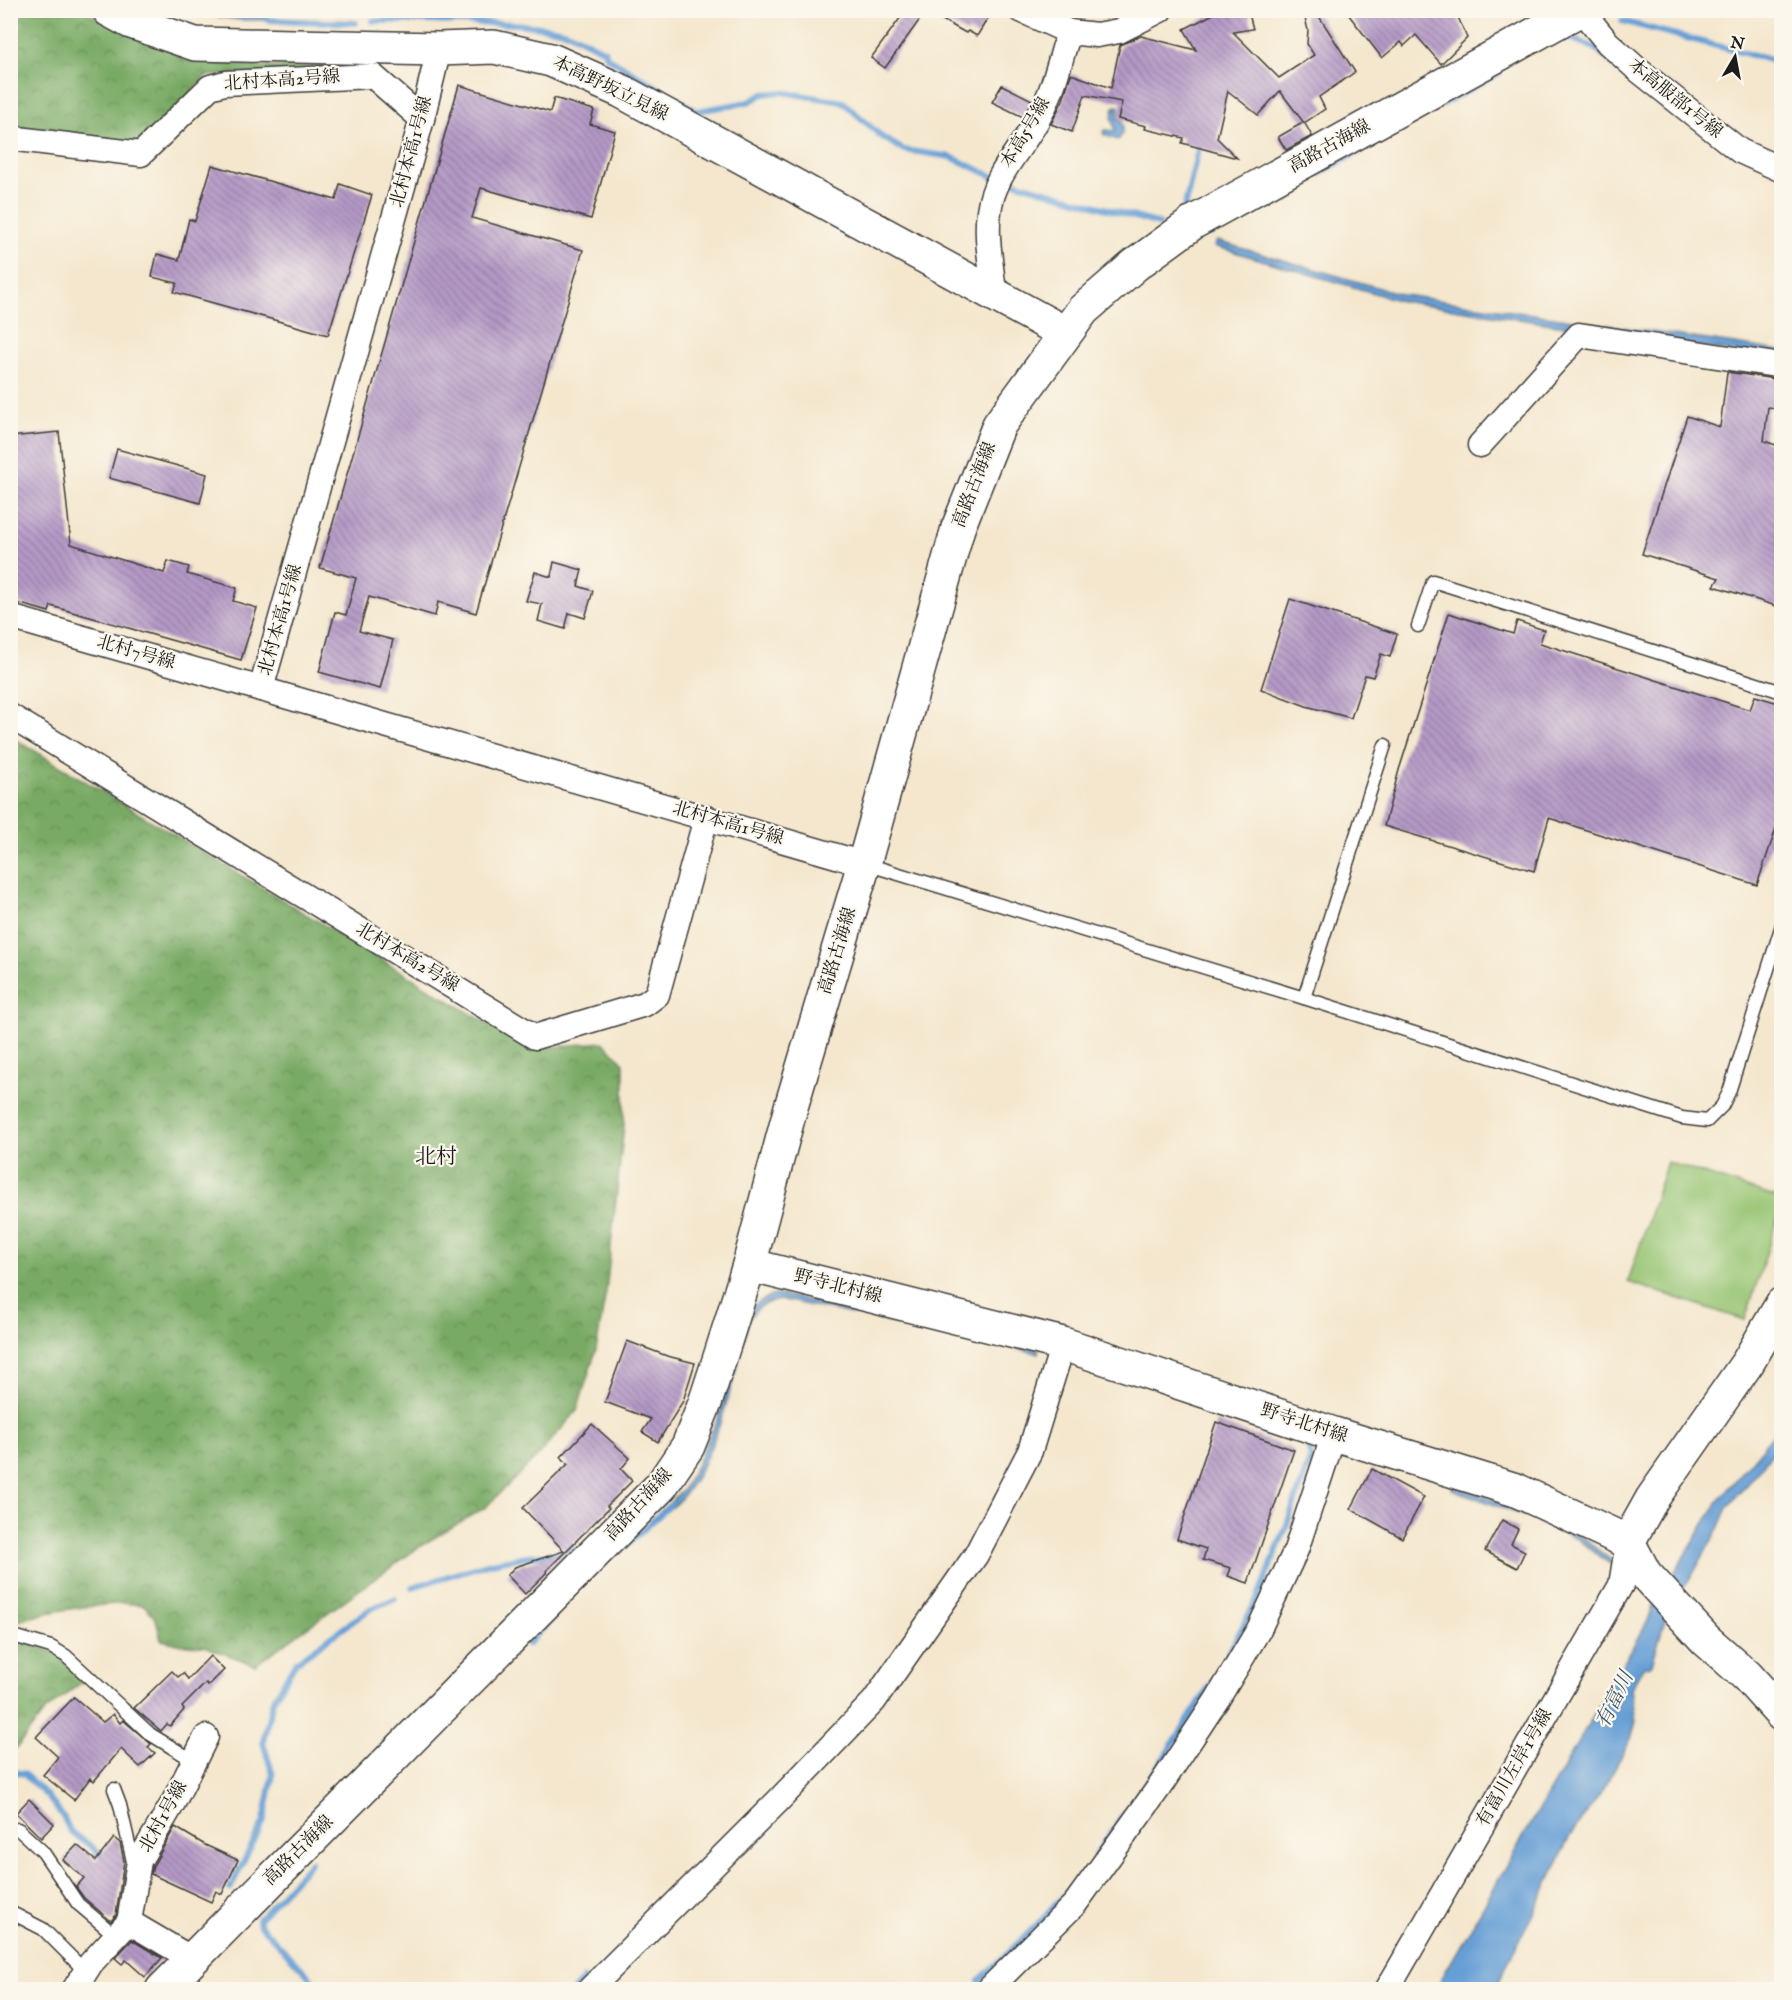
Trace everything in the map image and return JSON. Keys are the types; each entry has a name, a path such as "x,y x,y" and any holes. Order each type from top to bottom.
{"main road":[{"name":"本高野坂立見線","path":"109,10 131,22 195,44 439,50 494,47 551,60 621,91 1065,333"},
{"name":"高路古海線","path":"162,1989 661,1486 688,1446 701,1414 749,1265 791,1107 864,864 958,528 999,425 1083,310 1135,265 1194,222 1544,19 1580,10"},
{"name":"野寺北村線","path":"749,1265 1063,1344 1334,1434 1516,1490 1628,1542"},
{"path":"1782,1304 1748,1362 1652,1499 1628,1542 1645,1574 1706,1640 1747,1676 1782,1715"}],"street":[{"path":"1021,10 1069,32 1097,35 1119,31 1160,10"},
{"name":"本高服部1号線","path":"1580,10 1608,43 1637,69 1740,151 1782,170"},
{"name":"本高5号線","path":"994,294 988,240 989,211 995,187 1008,162 1039,117 1052,91 1069,32"},
{"name":"北村本高1号線","path":"439,50 422,119 261,689 864,864"},
{"name":"北村本高2号線","path":"10,138 141,154 210,87 225,82 373,76 422,119"},
{"path":"1480,445 1579,335 1782,366"},
{"name":"北村7号線","path":"10,617 261,689"},
{"name":"北村本高2号線","path":"10,716 535,1037 645,1004 657,995 706,818"},
{"path":"589,1989 778,1801 874,1701 976,1556 1030,1451 1063,1344"},
{"path":"988,1989 1075,1904 1160,1786 1218,1698 1258,1629 1296,1550 1334,1434"},
{"name":"有富川左岸1号線","path":"1387,1989 1621,1585 1628,1542"},
{"name":"北村1号線","path":"122,1929 139,1861 173,1803 206,1737"},
{"path":"80,1981 122,1929 192,1959"}],"lane":[{"path":"1418,626 1433,581 1782,692"},
{"path":"1304,998 1385,745"},
{"path":"864,864 1304,998 1682,1118 1707,1121 1722,1106 1729,1092 1782,925"},
{"path":"10,1635 51,1647 66,1656 150,1734 194,1761"},
{"path":"114,1789 137,1875"},
{"path":"18,1829 43,1852 78,1904 122,1929"},
{"path":"10,1912 43,1929 80,1981"}],"green space":[{"path":"11,11 84,11 175,51 182,60 272,67 372,63 378,67 206,76 146,139 128,147 11,131"},
{"path":"10,736 530,1049 603,1042 624,1063 624,1125 606,1292 596,1350 577,1411 536,1458 486,1507 422,1545 255,1665 204,1646 182,1645 161,1640 156,1619 144,1605 122,1603 76,1608 46,1613 11,1623"},
{"path":"1667,1162 1781,1199 1781,1207 1745,1320 1628,1282"},
{"path":"11,1637 55,1652 87,1678 45,1711 11,1752"}],"water":[{"path":"182,11 265,11 264,20 239,20"},
{"path":"1114,107 1119,107 1117,119 1122,121 1123,129 1118,140 1104,135 1103,132 1105,130 1115,131 1112,117"},
{"path":"1217,241 1404,295 1781,351 1781,359 1401,301 1214,246"},
{"path":"777,1295 1039,1349 1038,1353 784,1300 768,1303 759,1308 749,1320 720,1423 697,1475 683,1496 667,1511 663,1510 683,1489 718,1418 746,1318 758,1302"},
{"name":"有富川","path":"1781,1392 1782,1438 1779,1445 1727,1508 1694,1572 1667,1613 1652,1664 1649,1667 1644,1666 1631,1689 1636,1721 1631,1739 1600,1794 1570,1836 1496,1989 1435,1990 1649,1619 1655,1599 1719,1500 1775,1432 1780,1417"},
{"path":"1454,1485 1540,1517 1580,1536 1611,1560 1610,1564 1577,1539 1527,1517 1452,1489"}],"building":[{"path":"906,10 993,10 977,36 968,31 966,33 926,11 885,68 871,58"},
{"path":"1221,10 1248,10 1253,29 1233,32 1279,78 1314,55 1307,44 1308,30 1303,10 1315,10 1355,72 1319,97 1325,109 1304,123 1280,91 1258,115 1228,91 1217,138 1237,158 1182,143 1184,138 1145,129 1146,126 1118,119 1122,102 1085,95 1072,132 1051,124 1063,100 1071,74 1111,88 1120,45 1141,36 1196,50 1184,29"},
{"path":"1345,10 1455,10 1467,38 1441,64 1416,35 1404,46 1401,42 1382,58"},
{"path":"459,85 550,112 554,98 594,110 590,124 615,131 591,219 481,188 472,218 583,250 476,613 438,602 435,616 369,597 359,631 393,640 380,689 319,672 335,612 346,615 356,578 320,568"},
{"path":"1002,85 1032,100 1023,117 992,102"},
{"path":"1304,122 1312,136 1286,150 1278,137"},
{"path":"212,165 336,200 340,184 372,195 328,335 174,292 177,283 152,277 157,254 179,260 189,219 195,221"},
{"path":"1727,372 1782,380 1782,409 1768,407 1764,441 1782,447 1782,608 1714,586 1719,578 1642,554 1687,416 1720,427"},
{"path":"59,432 71,544 164,573 168,561 189,567 187,574 237,588 233,601 257,608 241,660 51,606 49,612 10,601 10,437"},
{"path":"117,449 207,474 200,503 109,478"},
{"path":"554,562 582,570 578,586 593,591 585,618 569,613 565,629 538,621 542,604 526,601 535,572 551,577"},
{"path":"1290,599 1397,634 1390,657 1381,654 1373,677 1365,675 1351,718 1306,706 1261,689"},
{"path":"1449,613 1513,634 1517,621 1544,630 1540,643 1750,710 1755,696 1782,704 1782,811 1757,885 1549,818 1534,871 1384,826 1399,770"},
{"path":"627,1341 667,1356 695,1363 683,1401 658,1442 642,1432 651,1419 605,1402"},
{"path":"1216,1422 1294,1450 1248,1583 1228,1576 1231,1568 1203,1560 1206,1549 1177,1539"},
{"path":"592,1424 630,1458 621,1469 632,1481 607,1506 609,1508 525,1594 507,1575 515,1567 564,1551 523,1508 568,1464 561,1457"},
{"path":"1372,1469 1424,1497 1402,1538 1351,1509"},
{"path":"1502,1520 1518,1529 1511,1544 1525,1551 1517,1568 1485,1551"},
{"path":"210,1656 224,1670 208,1686 206,1683 182,1707 184,1710 170,1726 167,1724 161,1731 134,1708 172,1671 178,1677 183,1673 188,1679"},
{"path":"74,1697 103,1722 113,1714 120,1723 123,1720 151,1744 148,1747 155,1753 140,1767 121,1749 94,1781 90,1778 74,1800 43,1775 58,1757 36,1737"},
{"path":"29,1799 54,1824 41,1838 16,1813"},
{"path":"175,1827 205,1845 238,1860 222,1894 216,1891 211,1902 151,1874 153,1866"},
{"path":"114,1838 120,1843 124,1861 116,1915 111,1921 84,1898 76,1887 84,1878 63,1860 77,1845 96,1861"},
{"path":"132,1940 162,1958 145,1977 126,1960 122,1964 115,1958"}],"waterway":[{"path":"262,10 268,20 356,23"},
{"path":"373,21 516,24 567,32 605,51 607,57 697,111 749,102 763,94 781,92 843,102 882,137 904,150 951,157 994,177"},
{"path":"1622,21 1782,63"},
{"path":"1559,36 1593,47 1615,65"},
{"path":"1319,174 1499,73"},
{"path":"1184,210 1200,141"},
{"path":"1210,234 1311,179"},
{"path":"1007,180 1159,224"},
{"path":"1095,1856 1163,1759 1219,1672 1257,1599 1311,1457 1305,1436"},
{"path":"621,1550 669,1506"},
{"path":"413,1587 487,1564 527,1556 561,1554 574,1548"},
{"path":"230,1889 264,1821 273,1775 263,1742 273,1700 296,1662 370,1609 395,1599"},
{"path":"528,1644 554,1617"},
{"path":"10,1771 24,1774 47,1796 64,1818 70,1831 91,1846 106,1861"},
{"path":"311,1862 258,1920 260,1925 322,1990"},
{"path":"979,1981 1043,1919 1082,1875"},
{"path":"574,1990 584,1979"}],"district":[{"name":"北村","path":"436,1157"}]}
